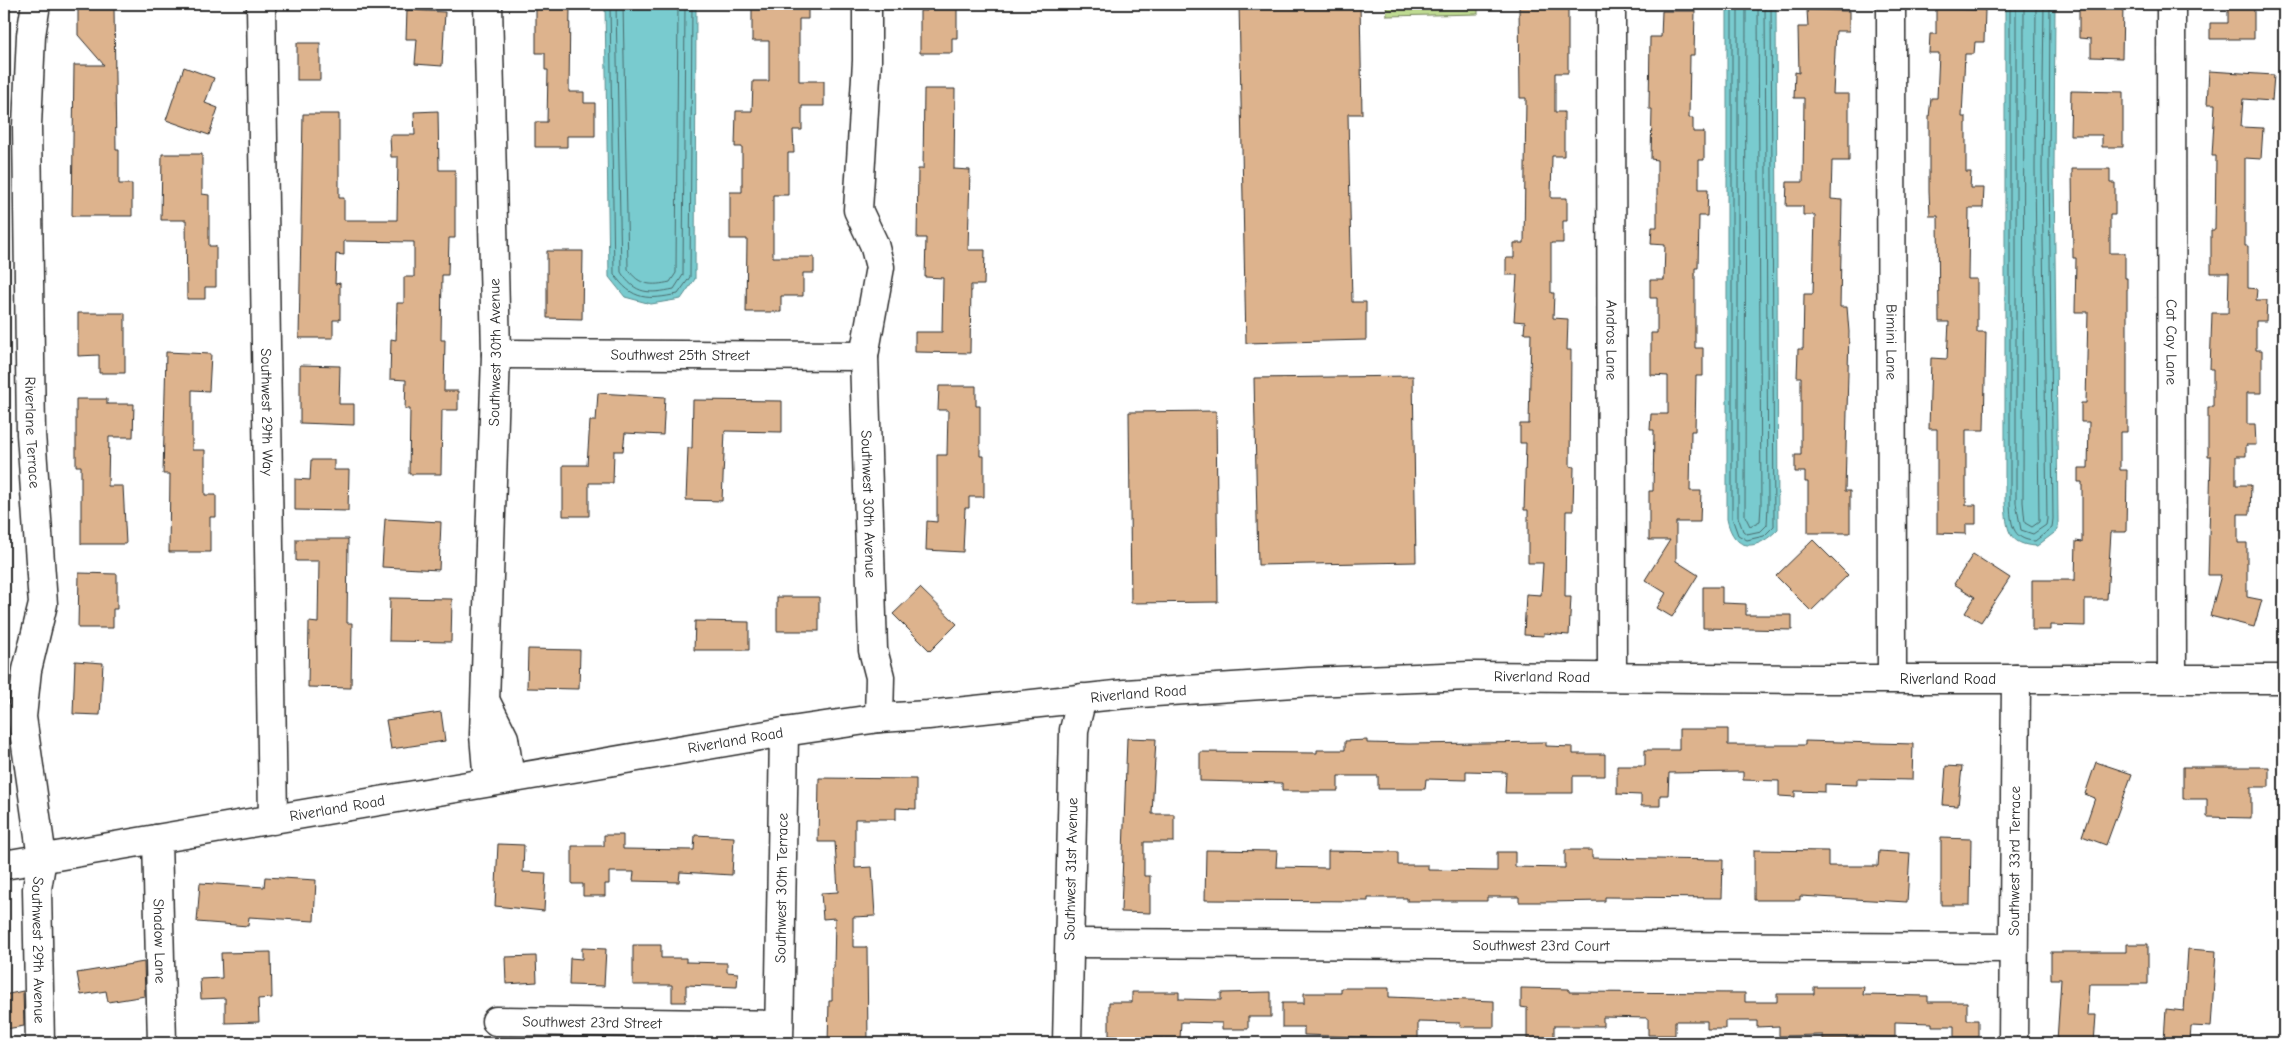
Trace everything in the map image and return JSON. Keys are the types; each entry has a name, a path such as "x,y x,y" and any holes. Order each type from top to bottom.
{"street":[{"name":"Riverlane Terrace","path":"36,4 31,35 28,126 31,434 43,604 27,670 22,717 42,858"},
{"name":"Southwest 29th Way","path":"261,4 273,820"},
{"name":"Southwest 30th Avenue","path":"488,4 496,354 486,701 504,738 499,780"},
{"name":"Southwest 30th Avenue","path":"867,4 867,61 858,210 874,244 880,267 864,356 873,650 864,659 871,719"},
{"name":"Andros Lane","path":"1611,4 1612,676"},
{"name":"Bimini Lane","path":"1891,4 1892,678"},
{"name":"Cat Cay Lane","path":"2171,4 2172,678"},
{"name":"Southwest 25th Street","path":"496,354 864,356"},
{"name":"Riverland Road","path":"4,865 784,732 871,719 928,715 1082,698 1309,682 1470,676 2284,679"},
{"name":"Southwest 33rd Terrace","path":"2013,1043 2016,679"},
{"name":"Southwest 31st Avenue","path":"1067,1043 1074,730 1082,698"},
{"name":"Southwest 30th Terrace","path":"779,1034 784,732"},
{"name":"Shadow Lane","path":"157,839 163,1006 162,1043"},
{"name":"Southwest 29th Avenue","path":"40,1043 37,889 42,858"},
{"name":"Southwest 23rd Court","path":"1070,943 2013,948"},
{"name":"Southwest 23rd Street","path":"496,1021 779,1034"}],"green space":[{"path":"1386,4 1478,4 1478,14 1387,16"}],"water":[{"path":"605,4 696,4 695,279 681,299 651,304 625,297 609,277"},
{"path":"1727,4 1776,4 1778,529 1762,542 1747,545 1735,538 1730,530 1727,519"},
{"path":"2005,4 2055,4 2054,168 2058,530 2037,546 2020,543 2010,534 2005,503"}],"building":[{"path":"78,4 100,4 100,8 114,8 116,150 119,150 119,184 132,184 132,216 72,216 74,65 104,65 78,35"},
{"path":"536,4 570,4 569,92 584,92 584,103 595,103 595,136 567,136 567,147 535,147 535,122 547,122 548,70 545,70 545,53 536,53"},
{"path":"752,4 808,4 808,19 799,19 799,81 824,81 824,106 802,106 802,130 793,130 794,153 788,153 788,195 773,195 773,257 814,257 814,273 803,273 803,296 781,296 781,312 746,312 747,239 730,239 730,192 742,192 742,147 735,147 736,111 752,111 753,81 769,81 769,41 752,41"},
{"path":"927,4 957,4 957,38 952,38 952,53 920,53 920,11 927,11"},
{"path":"1239,4 1360,4 1362,114 1348,114 1352,302 1366,302 1366,340 1246,343"},
{"path":"1519,4 1568,4 1568,73 1555,73 1555,112 1564,112 1564,156 1552,156 1551,198 1567,198 1567,221 1563,221 1563,243 1551,243 1551,293 1554,293 1553,318 1568,319 1567,350 1571,350 1570,466 1574,467 1573,511 1566,511 1565,597 1571,597 1569,635 1544,633 1544,636 1524,635 1526,594 1541,595 1543,563 1528,563 1528,510 1524,510 1526,443 1520,443 1520,424 1529,424 1531,333 1524,333 1525,322 1514,321 1517,275 1506,275 1506,258 1514,258 1514,243 1524,243 1526,98 1520,98"},
{"path":"2228,4 2254,4 2254,39 2210,39 2210,23 2228,23"},
{"path":"2079,5 2123,6 2122,58 2091,57 2091,39 2079,38"},
{"path":"1936,9 1985,10 1984,42 1975,42 1974,54 1965,54 1962,117 1966,117 1966,172 1971,172 1970,188 1984,188 1983,208 1969,208 1968,279 1977,279 1977,332 1986,332 1984,430 1966,430 1966,505 1976,505 1976,524 1966,524 1966,534 1937,533 1937,429 1929,429 1931,358 1947,359 1949,322 1939,322 1938,216 1930,216 1929,117 1931,98 1937,98 1939,53 1929,53 1930,34 1936,34"},
{"path":"407,10 445,12 442,66 415,64 417,39 406,39"},
{"path":"1807,10 1849,11 1849,31 1836,31 1833,94 1849,94 1849,161 1832,161 1831,199 1842,200 1840,307 1847,307 1849,332 1845,491 1850,491 1850,533 1808,533 1808,482 1805,482 1805,472 1795,472 1795,455 1801,455 1801,377 1797,377 1798,349 1803,349 1804,294 1813,294 1815,215 1803,215 1803,206 1786,206 1787,182 1803,182 1804,98 1794,98 1795,72 1799,73 1798,27 1808,27"},
{"path":"1662,11 1695,11 1694,55 1690,55 1689,118 1693,118 1693,132 1704,132 1704,160 1699,160 1699,189 1708,189 1707,216 1699,216 1698,268 1695,268 1695,348 1703,348 1703,376 1696,376 1695,431 1691,431 1690,491 1701,491 1700,522 1676,522 1676,561 1698,575 1672,617 1657,608 1666,593 1645,580 1670,540 1649,540 1649,491 1653,491 1654,430 1650,430 1651,414 1668,414 1668,376 1651,375 1651,333 1657,333 1657,298 1650,298 1650,280 1664,280 1665,245 1651,244 1652,227 1657,227 1657,160 1651,159 1652,109 1649,109 1650,37 1661,37"},
{"path":"297,43 320,43 320,80 297,80"},
{"path":"184,67 214,78 205,103 218,108 209,135 166,120"},
{"path":"2209,71 2274,75 2272,101 2243,99 2241,127 2263,128 2261,159 2245,158 2245,246 2248,246 2248,288 2257,289 2256,300 2267,300 2266,321 2256,321 2256,350 2262,350 2262,393 2247,393 2247,424 2255,424 2256,445 2246,445 2246,456 2236,456 2236,485 2251,485 2250,514 2238,514 2238,543 2247,543 2247,597 2262,600 2254,627 2210,616 2221,575 2208,575 2211,456 2208,456 2208,407 2213,407 2213,369 2210,369 2212,313 2228,313 2229,273 2211,273 2211,230 2215,230 2216,156 2212,156 2215,104 2207,104"},
{"path":"924,89 955,89 954,169 970,170 968,250 985,250 984,285 971,285 970,353 915,352 915,332 942,332 943,278 925,277 926,238 917,238 918,169 923,169"},
{"path":"2071,91 2123,92 2123,147 2102,147 2102,135 2070,135"},
{"path":"438,111 439,170 455,170 455,238 449,238 448,275 442,275 441,340 445,340 444,391 458,391 458,410 442,410 441,474 409,474 410,409 405,409 406,380 390,379 391,339 396,340 397,303 404,303 404,277 414,277 414,242 344,241 344,255 336,254 335,284 340,283 340,320 333,320 333,338 299,338 303,114 339,114 339,198 344,198 344,220 397,220 398,157 391,157 390,135 415,135 414,112"},
{"path":"162,154 202,154 202,194 209,195 209,246 216,246 216,287 205,287 205,299 187,299 186,220 161,220"},
{"path":"2072,169 2110,169 2110,183 2115,183 2115,215 2110,215 2110,253 2125,253 2125,278 2127,278 2127,432 2120,432 2120,470 2127,470 2126,532 2111,532 2107,599 2085,599 2085,626 2050,625 2050,630 2032,630 2032,580 2075,580 2076,541 2082,542 2082,482 2078,482 2078,468 2088,468 2089,422 2081,422 2081,403 2086,403 2088,312 2075,312 2076,258 2073,258"},
{"path":"547,251 583,251 582,319 547,318"},
{"path":"78,313 125,313 125,373 99,373 99,355 78,356"},
{"path":"166,352 211,354 209,391 192,390 192,450 205,450 205,495 216,495 216,517 210,517 210,552 169,552 170,474 163,474"},
{"path":"300,365 340,366 339,404 354,404 354,425 300,423"},
{"path":"1413,376 1416,562 1258,565 1254,378"},
{"path":"939,386 976,386 976,406 980,406 980,456 984,456 984,497 969,497 969,508 965,508 963,552 926,550 927,521 937,522 937,455 947,455 948,410 938,410"},
{"path":"598,393 665,397 663,435 625,433 623,451 614,451 613,483 589,483 589,516 563,516 563,465 587,465 590,421 596,421"},
{"path":"76,399 107,399 107,404 134,404 133,437 109,437 108,486 123,486 126,544 81,544 81,466 76,466"},
{"path":"693,400 782,401 782,432 725,431 722,501 686,500 688,448 692,448"},
{"path":"1216,411 1218,602 1131,603 1129,412"},
{"path":"311,460 334,460 334,470 349,470 348,511 295,510 295,479 310,480"},
{"path":"385,519 441,522 439,570 382,567"},
{"path":"296,539 348,539 347,623 352,623 351,688 308,687 309,622 318,623 319,561 296,561"},
{"path":"1813,540 1848,575 1811,611 1776,576"},
{"path":"1973,554 2010,578 1981,622 1965,613 1975,597 1954,584"},
{"path":"79,573 117,574 117,609 113,609 113,628 78,628"},
{"path":"1703,587 1722,587 1722,603 1746,604 1746,615 1792,615 1792,630 1703,628"},
{"path":"920,588 957,624 930,651 893,614"},
{"path":"777,597 819,597 819,631 777,631"},
{"path":"390,598 452,599 451,642 389,641"},
{"path":"695,621 749,622 749,650 694,650"},
{"path":"528,649 580,650 579,689 527,688"},
{"path":"75,661 103,663 100,715 73,714"},
{"path":"441,712 445,741 391,749 386,720"},
{"path":"1679,729 1728,729 1728,745 1805,745 1805,741 1913,744 1912,780 1857,779 1857,785 1825,784 1825,792 1795,791 1795,797 1779,796 1779,781 1743,780 1743,772 1669,773 1668,795 1660,795 1660,806 1641,806 1641,795 1617,794 1617,766 1645,766 1645,750 1679,750"},
{"path":"1127,738 1156,739 1152,814 1174,814 1174,842 1144,842 1144,876 1150,876 1150,913 1121,912"},
{"path":"1367,740 1367,743 1409,744 1546,742 1546,746 1573,747 1573,754 1605,754 1605,776 1573,776 1573,793 1505,793 1506,772 1466,771 1466,780 1426,779 1425,789 1378,789 1378,776 1338,776 1338,791 1282,791 1282,783 1200,781 1200,752 1317,753 1317,750 1345,750 1345,741"},
{"path":"2096,762 2132,774 2106,845 2082,836 2095,798 2085,794"},
{"path":"1946,766 1962,767 1958,806 1943,805"},
{"path":"2183,767 2269,767 2269,787 2251,787 2251,818 2207,817 2207,799 2183,799"},
{"path":"819,778 916,779 916,809 896,808 896,819 855,819 855,868 872,867 875,916 853,917 853,947 867,947 868,1043 828,1043 829,1001 832,1001 832,968 834,968 835,918 823,919 821,893 838,892 835,842 818,842"},
{"path":"604,835 623,835 623,849 694,850 695,835 734,837 732,875 680,872 679,882 633,881 634,872 609,872 609,884 605,884 605,896 583,896 583,884 572,884 572,846 604,846"},
{"path":"1941,838 1971,839 1970,905 1941,905"},
{"path":"498,844 524,845 523,872 546,873 544,911 495,906"},
{"path":"1206,850 1277,851 1276,867 1328,868 1328,851 1398,852 1398,865 1428,865 1428,870 1497,871 1497,852 1515,852 1515,867 1565,868 1565,850 1592,850 1592,858 1723,860 1722,898 1605,897 1605,901 1546,902 1519,902 1519,897 1487,897 1487,901 1407,901 1407,898 1368,898 1368,901 1205,900"},
{"path":"1754,850 1828,851 1828,866 1878,866 1879,851 1910,853 1907,902 1800,896 1800,900 1754,900"},
{"path":"265,877 316,880 314,921 249,917 248,926 197,922 200,883 264,887"},
{"path":"2126,944 2148,944 2148,984 2089,984 2087,1015 2096,1015 2094,1043 2057,1041 2061,979 2051,979 2051,952 2126,952"},
{"path":"633,945 661,945 661,958 686,958 686,962 727,963 727,972 738,973 737,987 686,985 686,1002 672,1002 672,985 633,985"},
{"path":"582,948 606,949 604,986 569,985 570,958 582,959"},
{"path":"2188,949 2216,951 2211,1027 2191,1026 2190,1042 2164,1041 2166,1009 2184,1011"},
{"path":"271,952 272,998 258,999 259,1022 225,1023 225,998 201,999 200,979 222,978 221,953"},
{"path":"536,956 537,982 506,984 505,957"},
{"path":"144,962 145,996 108,1002 106,991 81,995 77,973"},
{"path":"1814,987 1864,987 1863,995 1928,996 1928,1002 1967,1002 1967,1020 1978,1020 1978,1037 1954,1037 1954,1026 1932,1026 1932,1023 1895,1022 1895,1037 1849,1036 1849,1039 1823,1039 1823,1035 1779,1036 1779,1026 1757,1027 1757,1021 1725,1021 1725,1029 1707,1029 1707,1021 1675,1021 1675,1035 1648,1035 1648,1018 1603,1017 1603,1026 1554,1026 1554,1039 1527,1039 1527,1008 1521,1007 1521,988 1569,989 1569,992 1745,993 1745,1002 1777,1002 1777,994 1814,994"},
{"path":"1341,988 1389,988 1389,997 1494,1001 1494,1027 1460,1027 1460,1023 1418,1022 1418,1039 1304,1035 1304,1027 1282,1027 1282,1003 1304,1003 1304,993 1341,993"},
{"path":"23,991 24,1026 6,1029 4,995"},
{"path":"1132,992 1179,992 1179,999 1221,1000 1221,993 1271,992 1271,1017 1248,1017 1248,1029 1222,1029 1222,1023 1181,1022 1180,1039 1109,1036 1109,1002 1132,1002"}]}
